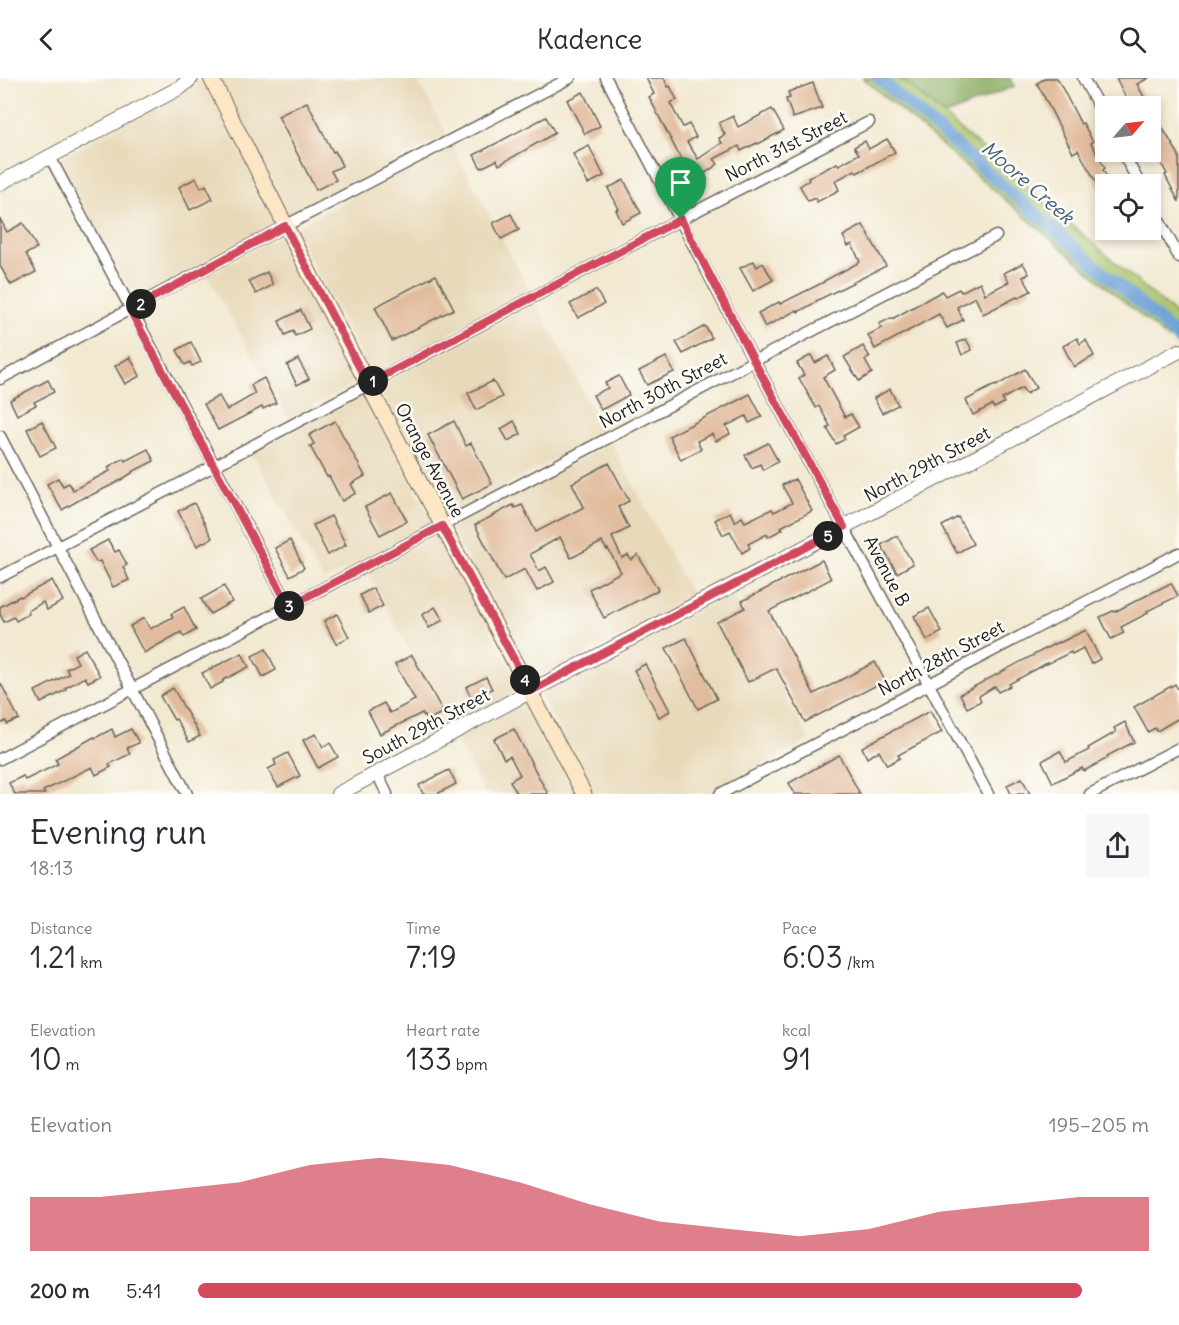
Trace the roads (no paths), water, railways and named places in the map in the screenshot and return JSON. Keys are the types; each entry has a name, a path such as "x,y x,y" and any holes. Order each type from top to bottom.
{"main road":[{"name":"Orange Avenue","path":"211,78 285,226 584,794"}],"street":[{"path":"0,183 181,87 191,78"},
{"path":"0,379 285,226 570,78"},
{"name":"Avenue B","path":"606,78 754,361 988,794"},
{"path":"1083,78 1095,100"},
{"name":"North 31st Street","path":"0,577 869,122"},
{"path":"50,157 289,606"},
{"path":"1161,224 1179,257"},
{"name":"North 30th Street","path":"0,759 754,361 996,236"},
{"name":"North 29th Street","path":"531,691 1179,351"},
{"path":"0,436 187,794"},
{"name":"North 28th Street","path":"720,794 1179,553"},
{"name":"South 29th Street","path":"338,794 531,691"},
{"path":"1090,794 1179,748"},
{"path":"377,773 387,794"}],"waterway":[{"name":"Moore Creek","path":"878,78 1158,319 1179,340"}]}
